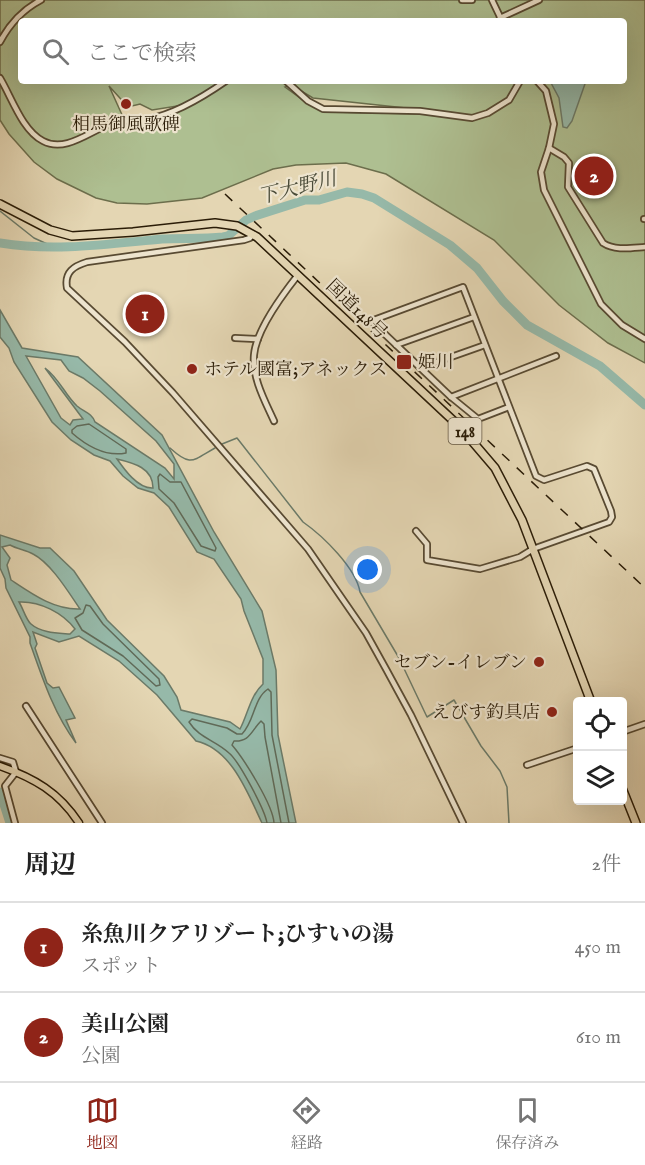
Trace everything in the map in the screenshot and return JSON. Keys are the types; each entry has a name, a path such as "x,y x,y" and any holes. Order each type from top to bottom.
{"highway":[{"name":"国道148号","path":"0,204 50,230 72,236 215,223 234,225 253,234 299,274 473,440 504,482 533,549 589,697"},
{"path":"627,800 636,823"}],"main road":[{"path":"0,766 41,783 58,798 79,823"}],"street":[{"path":"0,42 10,24 22,12 41,0"},
{"path":"462,0 472,0"},
{"path":"492,0 501,18"},
{"path":"503,18 538,0"},
{"path":"0,78 30,134 45,143 53,144 65,144 116,122 157,117 201,98 222,84"},
{"path":"289,84 308,101 331,110 420,111 472,118 488,113 508,100 518,84"},
{"path":"540,84 546,91 554,124 541,172 544,189 581,268 601,304 622,325 645,339"},
{"path":"549,148 569,162 568,187 603,243 619,249 645,247"},
{"path":"253,234 244,240 87,262 77,265 68,272 67,288 125,342 173,393 308,549 366,633 387,669 463,823"},
{"path":"274,421 259,386 254,356 258,339 277,302 299,274"},
{"path":"416,531 427,544 428,560 463,568 480,569 520,557 533,549 609,522 612,517 594,469 587,466 544,480 536,476 463,287 371,321 451,397 478,419 509,407"},
{"path":"396,345 474,317"},
{"path":"235,338 258,339"},
{"path":"420,368 485,345"},
{"path":"451,397 556,356"},
{"path":"26,706 102,823"},
{"path":"627,730 645,724"},
{"path":"527,765 573,750"},
{"path":"0,758 14,762 16,771 5,786 15,823"}],"shaded area":[{"path":"0,0 645,0 645,363 608,343 559,305 494,240 386,174 346,163 296,165 273,169 202,198 147,204 117,203 96,198 57,179 34,162 9,134 0,120","holes":["291,85 313,98 415,109 423,114 331,112 310,105 285,87","109,86 128,107 140,104 152,110 190,104 148,120 131,120 123,117"]}],"water":[{"path":"552,84 585,84 572,121 567,128 563,127 559,98"},
{"path":"0,310 22,348 78,357 162,435 214,532 262,611 276,670 278,735 296,823 262,823 244,786 229,763 220,753 196,741 157,695 119,661 79,636 59,642 33,632 37,644 35,648 47,683 53,688 59,687 75,718 66,720 76,743 68,732 49,695 30,643 30,637 6,588 0,568 0,535 40,548 50,548 74,571 107,620 164,676 177,697 181,710 230,722 240,729 252,700 263,684 263,659 241,599 214,559 197,552 169,507 154,493 138,488 110,461 94,455 71,440 52,422 14,362 9,348 0,337","holes":["26,356 61,360 69,371 100,391 156,441 174,464 174,479 165,468 95,422 90,415 73,402 45,368 83,419 73,420 70,425 61,418","117,459 130,462 146,471 153,488 142,485","10,545 40,558 59,579 80,609 52,604 11,580 7,565 10,558 2,547","19,602 50,609 75,629 70,634 50,632 35,627 26,617"]}],"waterway":[{"name":"下大野川","path":"0,243 61,247 223,237 228,236 246,220 305,200 319,200 347,192 362,194 374,198 450,245 477,268 503,301 527,325 600,366 645,405"},
{"path":"0,211 34,238 56,248"},
{"path":"222,444 237,438 303,522 320,535 345,563 399,658 427,717 454,700 481,746 500,771 507,787 509,823"},
{"path":"170,448 187,460 196,459 215,448"},
{"path":"0,792 10,823"}],"railway":[{"path":"225,194 645,588"}],"place":[{"name":"相馬御風歌碑","path":"126,104"},
{"name":"美山公園","path":"594,176"},
{"name":"糸魚川クアリゾート;ひすいの湯","path":"145,314"},
{"name":"姫川","path":"404,362"},
{"name":"ホテル國富;アネックス","path":"192,369"},
{"name":"セブン-イレブン","path":"539,662"},
{"name":"えびす釣具店","path":"552,712"}]}
